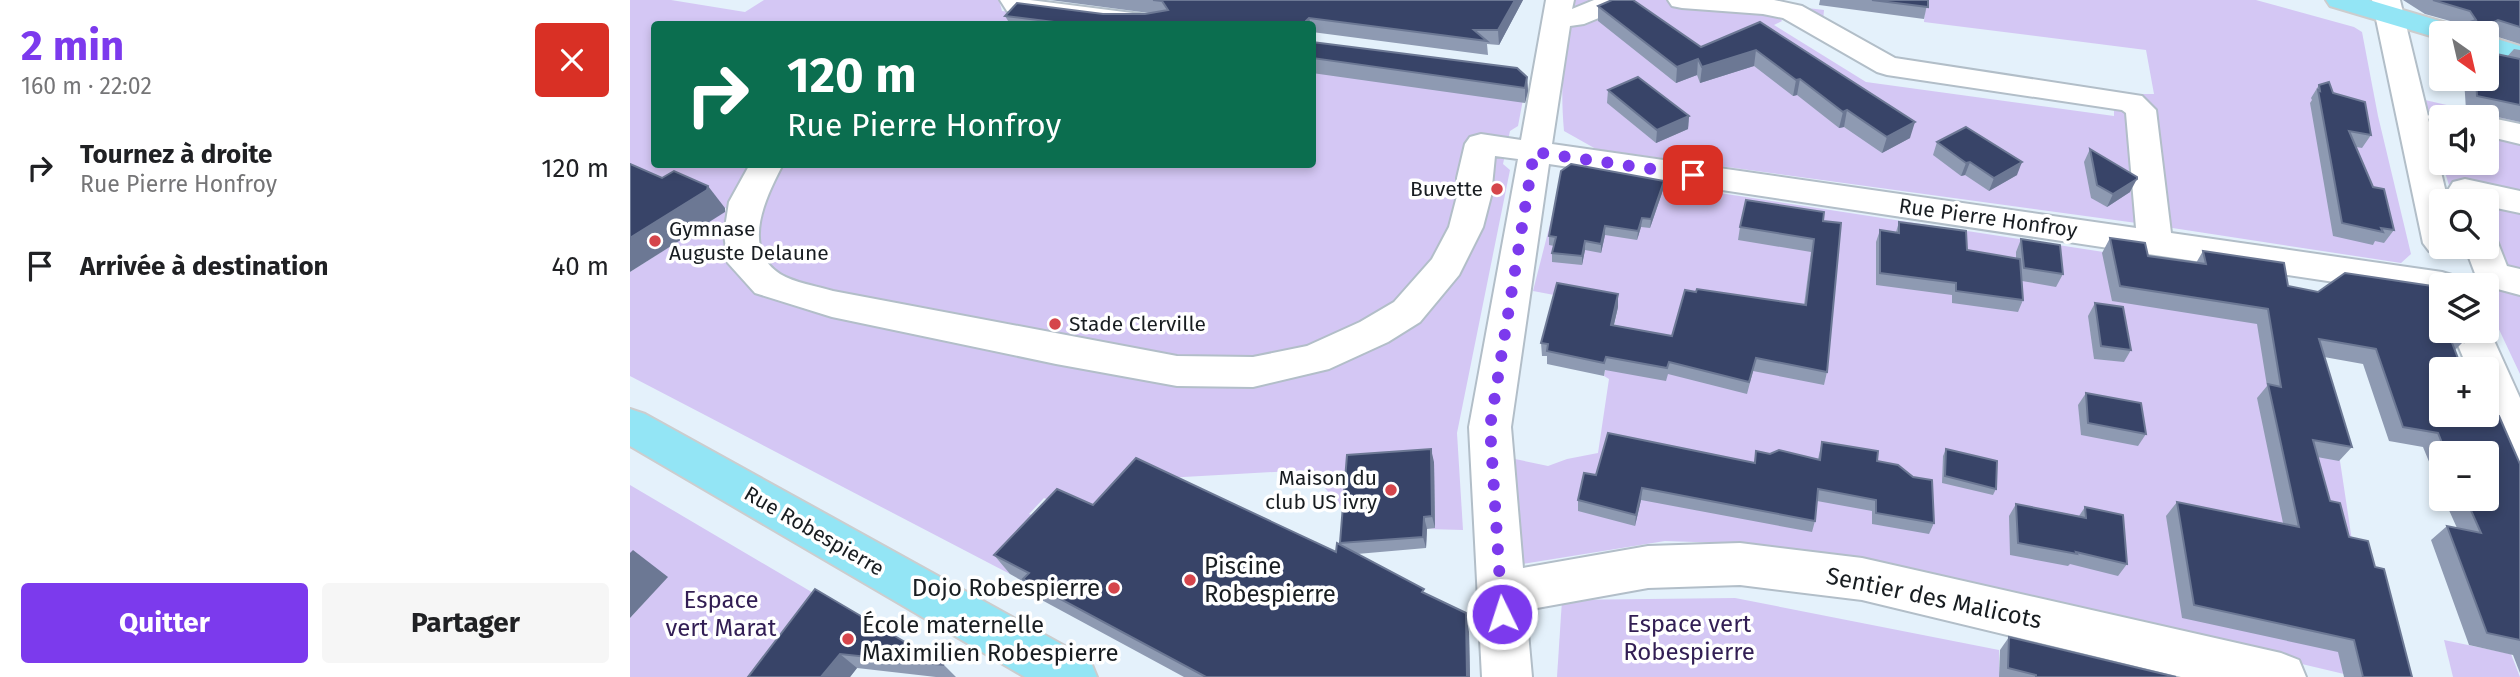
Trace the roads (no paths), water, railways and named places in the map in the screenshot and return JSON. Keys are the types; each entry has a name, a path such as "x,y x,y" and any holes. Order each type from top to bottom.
{"main road":[{"path":"2340,0 2388,7 2429,24"},
{"path":"2499,49 2520,56"},
{"name":"Rue Robespierre","path":"630,426 1072,677"}],"street":[{"path":"1014,0 1017,5 1032,9 1131,21"},
{"path":"1507,677 1490,427 1534,152 1534,73 1559,9 1574,18 1618,0"},
{"path":"1682,0 1763,6 1792,12 1887,66 2130,102 2141,110 2155,243"},
{"path":"2388,7 2429,189"},
{"path":"2499,130 2520,134"},
{"name":"Rue Pierre Honfroy","path":"765,168 746,202 741,234 746,263 768,284 832,304 1177,371 1253,372 1315,359 1374,332 1406,312 1446,266 1466,227 1482,144 2429,283"},
{"path":"2463,185 2520,202"},
{"path":"2487,259 2492,275 2520,282"},
{"path":"2475,343 2520,446"},
{"name":"Sentier des Malicots","path":"1500,593 1648,567 1740,564 1862,579 2281,677"}],"place":[{"name":"Buvette","path":"1497,189"},
{"name":"Gymnase Auguste Delaune","path":"655,241"},
{"name":"Stade Clerville","path":"1055,324"},
{"name":"Maison du club US ivry","path":"1391,490"},
{"name":"Piscine Robespierre","path":"1190,580"},
{"name":"Dojo Robespierre","path":"1114,588"},
{"name":"École maternelle Maximilien Robespierre","path":"848,639"}],"park label":[{"name":"Espace vert Marat","path":"721,614"},
{"name":"Espace vert Robespierre","path":"1689,638"}]}
